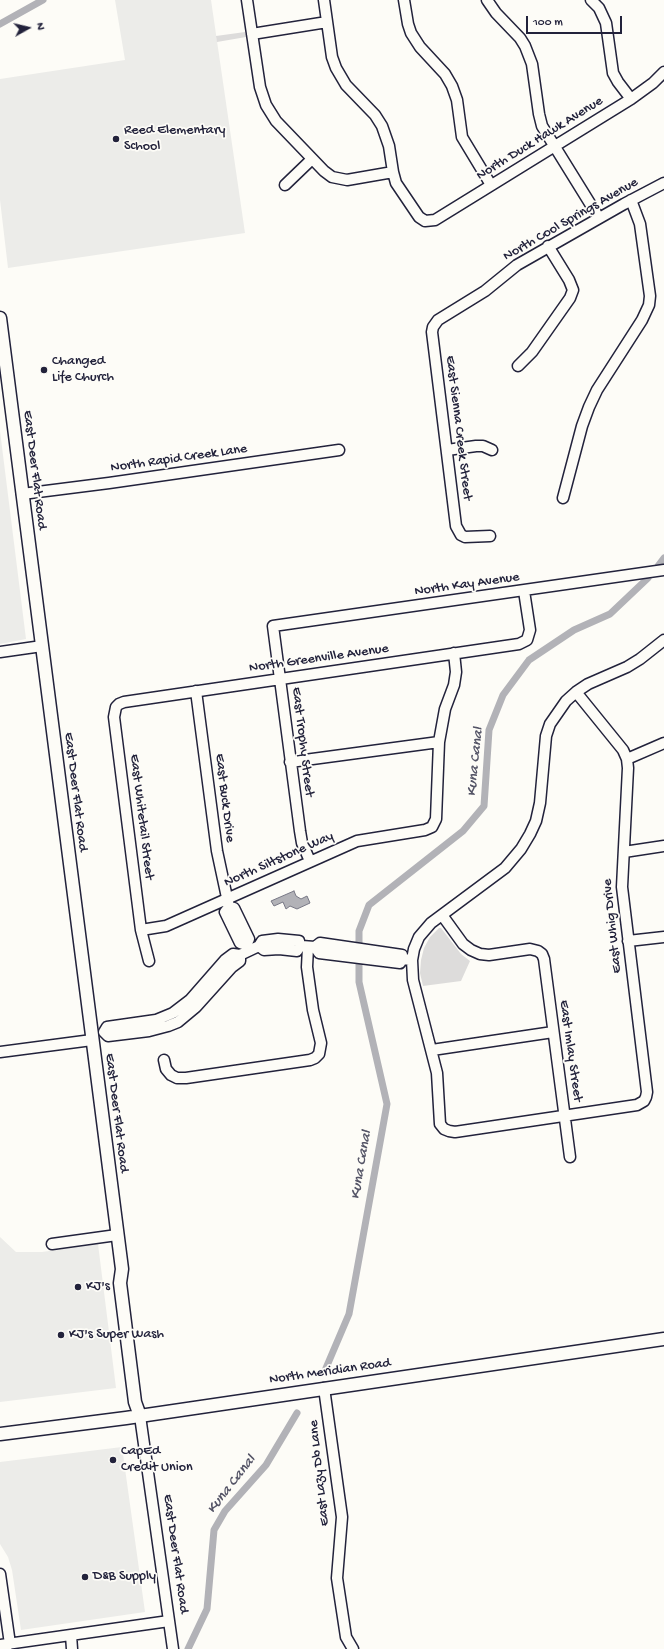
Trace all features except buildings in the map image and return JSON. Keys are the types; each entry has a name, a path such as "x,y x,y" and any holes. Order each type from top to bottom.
{"main road":[{"name":"East Deer Flat Road","path":"0,318 91,1037 122,1269 120,1283 135,1402 140,1416"},
{"name":"North Meridian Road","path":"0,1434 140,1416 664,1339"}],"street":[{"path":"247,0 260,88 266,105 276,121 312,159 332,177 340,180 347,180 392,172 389,146 382,126 376,116 346,85 336,68 332,56 324,0"},
{"path":"404,0 411,33 420,47 445,74 452,86 457,100 462,137 491,185"},
{"path":"487,0 496,13 520,38 530,55 542,126 599,218"},
{"path":"591,0 599,8 606,22 613,73 631,99"},
{"path":"252,34 327,22"},
{"name":"North Duck Hawk Avenue","path":"392,172 396,183 419,217 425,221 435,220 631,99 653,83 664,72"},
{"path":"284,185 312,159"},
{"name":"North Cool Springs Avenue","path":"435,323 485,291 516,265 664,183"},
{"path":"563,498 582,426 589,407 597,390 642,320 649,305 650,296 640,224 631,200"},
{"path":"518,366 532,352 570,298 573,290 569,280 548,246"},
{"name":"East Sienna Creek Street","path":"435,323 432,332 456,526 461,535 465,537 490,536"},
{"path":"447,450 476,446 483,446 492,450"},
{"name":"North Rapid Creek Lane","path":"22,494 339,450"},
{"name":"North Kay Avenue","path":"273,626 664,570"},
{"name":"North Greenville Avenue","path":"116,707 124,702 519,644 527,640 530,630 524,591"},
{"name":"East Trophy Street","path":"273,626 301,837 310,861"},
{"path":"308,947 319,954 400,963 407,959 414,949 419,937 430,923 505,868 521,849 536,821 540,803 546,736 550,724 557,712 576,692 588,684 640,659 664,640"},
{"path":"0,652 42,646"},
{"path":"290,762 439,742 445,709 454,684 456,672 454,653"},
{"name":"East Buck Drive","path":"196,691 217,851 228,903 234,908 249,939 245,950"},
{"path":"576,692 623,750 627,759 664,744"},
{"name":"East Whitetail Street","path":"116,707 114,717 141,930 149,961"},
{"name":"North Siltstone Way","path":"141,930 166,926 228,903 310,861 356,840 425,830 432,827 436,819 439,742"},
{"name":"East Whig Drive","path":"565,1116 637,1106 644,1101 647,1092 622,887 628,768 627,759"},
{"path":"624,852 664,846"},
{"name":"East Imlay Street","path":"442,915 463,944 470,950 480,954 489,955 530,949 538,951 544,959 570,1157"},
{"path":"628,942 664,937"},
{"path":"0,1052 91,1037 104,1032 108,1036 149,1031 168,1026 178,1022 196,1007 232,967 240,961 245,950 259,946 264,950 279,949 297,951 308,947"},
{"path":"164,1060 166,1070 171,1075 178,1078 186,1078 310,1060 319,1054 321,1043 313,1010 306,967 308,947"},
{"path":"407,959 432,1050 439,1090 440,1124 444,1129 455,1132 565,1116"},
{"path":"432,1050 553,1032"},
{"path":"52,1244 117,1235"},
{"name":"East Lazy Db Lane","path":"324,1388 342,1517 337,1578 346,1637 353,1649"},
{"name":"East Deer Flat Road","path":"140,1416 173,1649"},
{"path":"0,1574 5,1644 169,1621"},
{"path":"70,1635 72,1649"}],"shaded area":[{"name":"Reed Elementary School","path":"115,0 211,0 245,233 8,268 0,200 0,79 125,60"},
{"path":"245,32 246,37 217,42 216,36"},
{"path":"0,431 26,639 0,644"},
{"path":"294,891 296,896 301,899 307,896 310,903 297,909 290,906 286,909 283,902 274,906 271,901"},
{"path":"439,928 441,928 461,954 470,961 461,981 423,986 420,973 424,948 430,937"},
{"path":"0,1237 16,1252 42,1252 98,1244 116,1388 0,1402"},
{"path":"122,1447 145,1612 21,1630 12,1570 8,1557 0,1544 0,1462"}],"waterway":[{"path":"0,24 43,0"},
{"name":"Kuna Canal","path":"658,566 664,558"},
{"name":"Kuna Canal","path":"359,943 359,931 369,905 463,831 484,806 489,730 503,695 529,660 574,630 610,614 648,578"},
{"name":"Kuna Canal","path":"326,1368 349,1314 387,1104 359,982 359,963"},
{"name":"Kuna Canal","path":"188,1649 207,1609 214,1530 225,1511 266,1465 297,1413"}],"place":[{"name":"Reed Elementary School","path":"116,139"},
{"name":"Changed Life Church","path":"44,370"},
{"name":"KJ's","path":"78,1287"},
{"name":"KJ's Super Wash","path":"61,1335"},
{"name":"CapEd Credit Union","path":"113,1460"},
{"name":"D&B Supply","path":"85,1577"}]}
